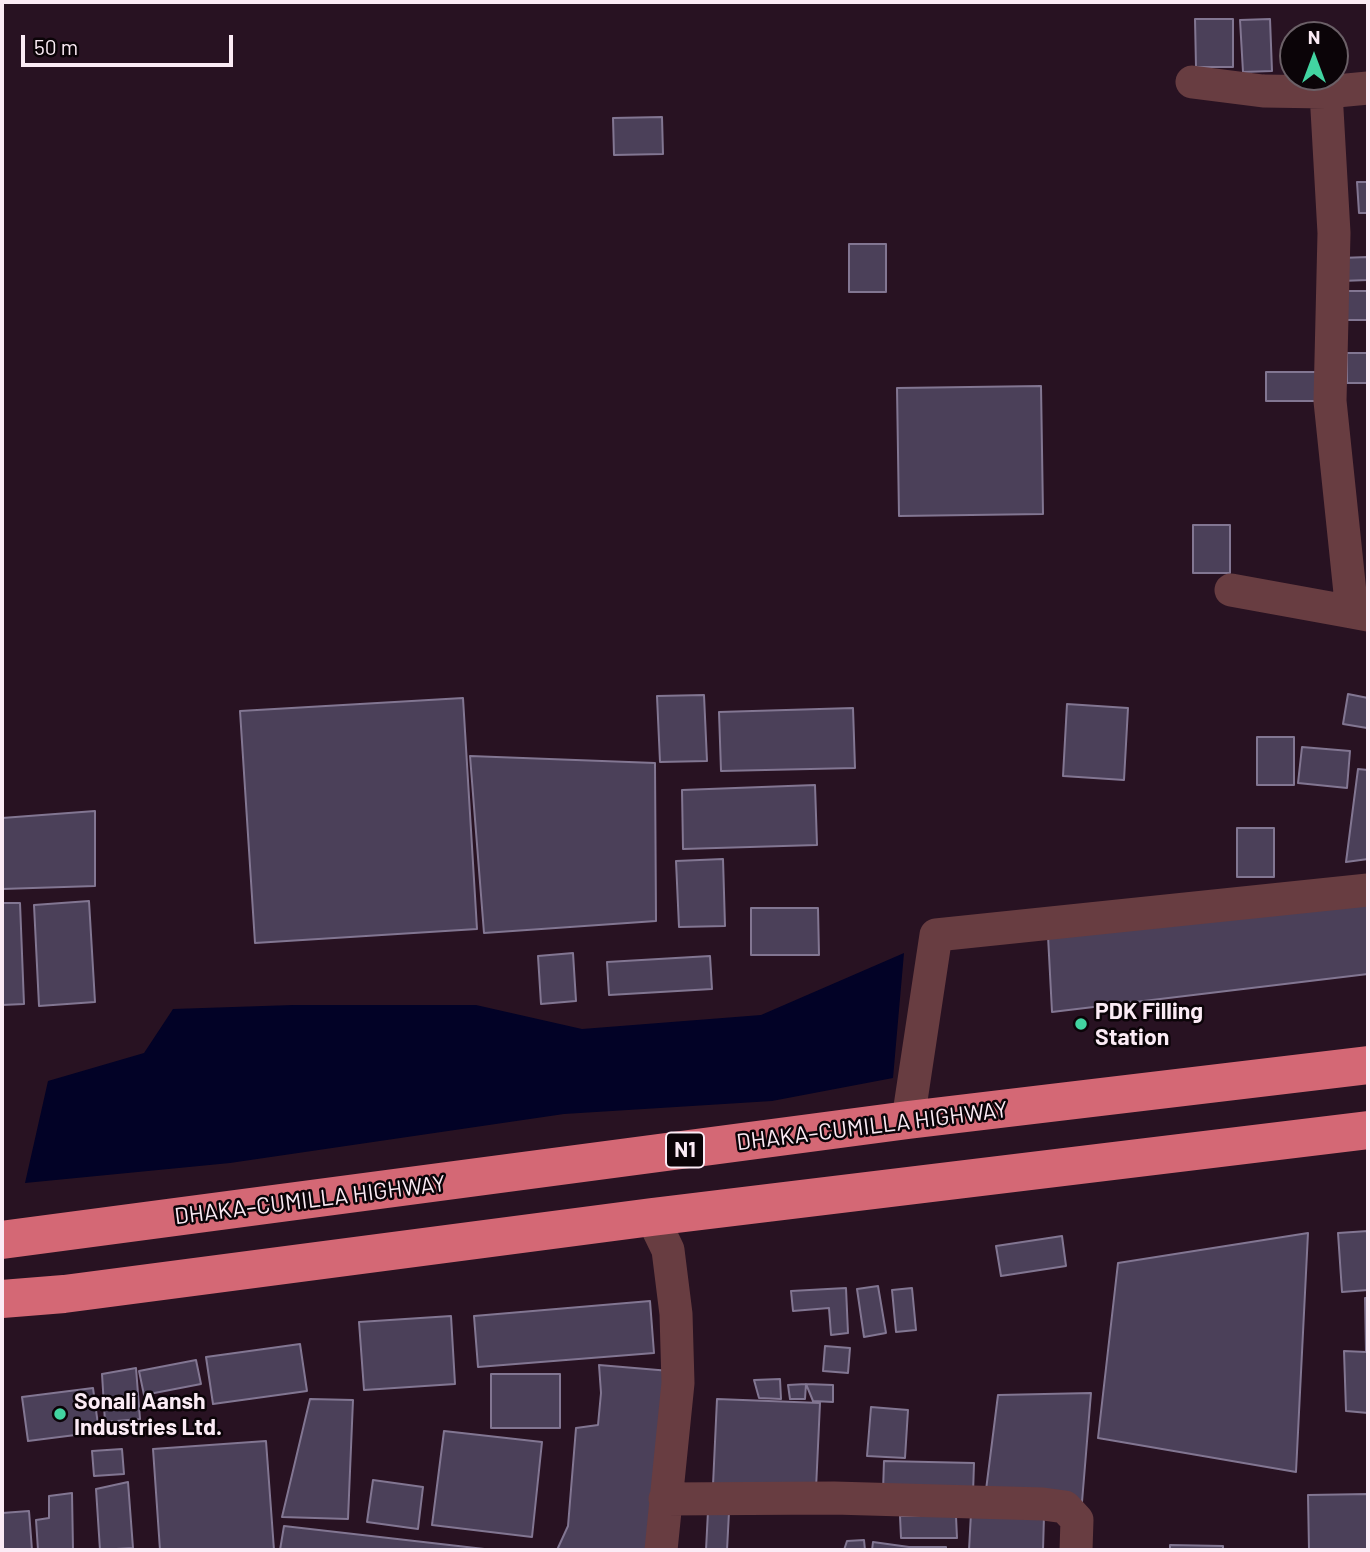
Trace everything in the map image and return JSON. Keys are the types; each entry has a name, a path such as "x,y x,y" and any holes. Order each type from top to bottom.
{"highway":[{"name":"DHAKA–CUMILLA HIGHWAY","path":"2,1240 908,1120 1368,1065"},
{"path":"2,1299 65,1294 652,1217 1368,1130"},
{"path":"2,1234 41,1235"},
{"path":"2,1316 65,1294"}],"street":[{"path":"1192,82 1263,92 1326,92 1368,88"},
{"path":"1231,590 1360,613 1330,401 1334,233 1326,92"},
{"path":"908,1120 936,935 1368,890"},
{"path":"652,1217 668,1250 676,1314 678,1383 661,1550"},
{"path":"665,1499 781,1497 1043,1504 1065,1507 1077,1520 1076,1550"}],"water":[{"path":"904,953 893,1078 772,1101 564,1114 230,1163 25,1183 48,1081 144,1053 173,1009 293,1005 476,1005 582,1029 761,1015"}],"building":[{"path":"1195,19 1233,19 1233,67 1196,67"},
{"path":"1270,19 1272,71 1243,72 1240,20"},
{"path":"662,117 663,154 614,155 613,118"},
{"path":"1357,182 1368,182 1368,213 1359,213"},
{"path":"849,244 886,244 886,292 849,292"},
{"path":"1368,257 1368,280 1341,281 1340,258"},
{"path":"1340,291 1368,291 1368,320 1340,320"},
{"path":"1347,353 1368,353 1368,383 1347,383"},
{"path":"1266,372 1320,372 1320,401 1266,401"},
{"path":"1041,386 1043,514 899,516 897,388"},
{"path":"1193,525 1230,525 1230,573 1193,573"},
{"path":"1348,694 1368,698 1367,728 1343,724"},
{"path":"704,695 707,761 660,762 657,696"},
{"path":"463,698 477,929 255,943 240,711"},
{"path":"1067,704 1128,708 1124,780 1063,776"},
{"path":"853,708 855,768 721,771 719,712"},
{"path":"1257,737 1294,737 1294,785 1257,785"},
{"path":"1302,747 1350,751 1347,788 1298,783"},
{"path":"470,756 655,763 656,921 484,933"},
{"path":"1358,769 1368,770 1368,859 1346,862"},
{"path":"815,785 817,845 683,849 682,790"},
{"path":"95,811 95,886 2,889 2,818"},
{"path":"1237,828 1274,828 1274,877 1237,877"},
{"path":"723,859 725,926 679,927 676,861"},
{"path":"89,901 95,1002 39,1006 34,905"},
{"path":"2,903 20,903 24,1004 2,1005"},
{"path":"1368,903 1368,974 1052,1012 1048,936"},
{"path":"751,908 818,908 819,955 751,955"},
{"path":"573,953 576,1001 541,1004 538,956"},
{"path":"710,956 712,989 609,995 607,962"},
{"path":"1368,1231 1368,1290 1342,1292 1338,1233"},
{"path":"1308,1233 1296,1472 1098,1438 1118,1263"},
{"path":"1062,1236 1066,1266 1001,1276 996,1246"},
{"path":"878,1286 886,1333 864,1337 857,1289"},
{"path":"846,1288 848,1333 831,1335 829,1308 793,1311 791,1291"},
{"path":"912,1288 916,1330 896,1332 892,1290"},
{"path":"1365,1298 1368,1298 1368,1413 1346,1411 1344,1351 1366,1352"},
{"path":"650,1301 654,1353 478,1367 474,1316"},
{"path":"451,1316 455,1384 364,1390 359,1322"},
{"path":"300,1344 307,1391 213,1404 206,1357"},
{"path":"825,1346 850,1348 848,1373 823,1371"},
{"path":"196,1360 201,1384 144,1395 139,1371"},
{"path":"599,1365 670,1371 654,1550 557,1550 568,1526 576,1428 598,1425 601,1393"},
{"path":"136,1368 140,1419 105,1422 102,1374"},
{"path":"491,1374 560,1374 560,1428 491,1428"},
{"path":"780,1379 781,1399 759,1398 754,1380"},
{"path":"806,1384 805,1399 790,1399 788,1385"},
{"path":"806,1384 833,1385 833,1402 813,1401"},
{"name":"Sonali Aansh Industries Ltd.","path":"93,1388 99,1432 28,1441 22,1397"},
{"path":"1091,1393 1082,1502 986,1490 998,1395"},
{"path":"310,1399 353,1400 348,1519 282,1517"},
{"path":"717,1399 820,1403 816,1489 713,1485"},
{"path":"871,1407 908,1410 905,1458 867,1456"},
{"path":"444,1431 542,1442 532,1537 432,1525"},
{"path":"266,1441 274,1550 160,1550 153,1449"},
{"path":"122,1449 124,1474 94,1476 92,1451"},
{"path":"884,1461 974,1463 973,1494 883,1491"},
{"path":"373,1480 423,1487 418,1529 367,1522"},
{"path":"128,1482 133,1548 100,1550 96,1489"},
{"path":"72,1493 73,1550 38,1550 36,1520 49,1518 49,1496"},
{"path":"1368,1494 1368,1550 1309,1550 1308,1495"},
{"path":"29,1511 32,1550 2,1550 2,1513"},
{"path":"708,1511 729,1512 727,1550 706,1550"},
{"path":"971,1513 1044,1516 1043,1550 969,1550"},
{"path":"900,1516 956,1516 957,1538 901,1538"},
{"path":"284,1526 493,1550 280,1550"},
{"path":"864,1540 865,1550 844,1550 847,1541"},
{"path":"873,1542 909,1547 908,1550 872,1550"},
{"path":"1170,1545 1223,1546 1223,1550 1170,1550"},
{"path":"909,1547 946,1547 946,1550 909,1550"}],"place":[{"name":"PDK Filling Station","path":"1081,1024"},
{"name":"Sonali Aansh Industries Ltd.","path":"60,1414"}]}
